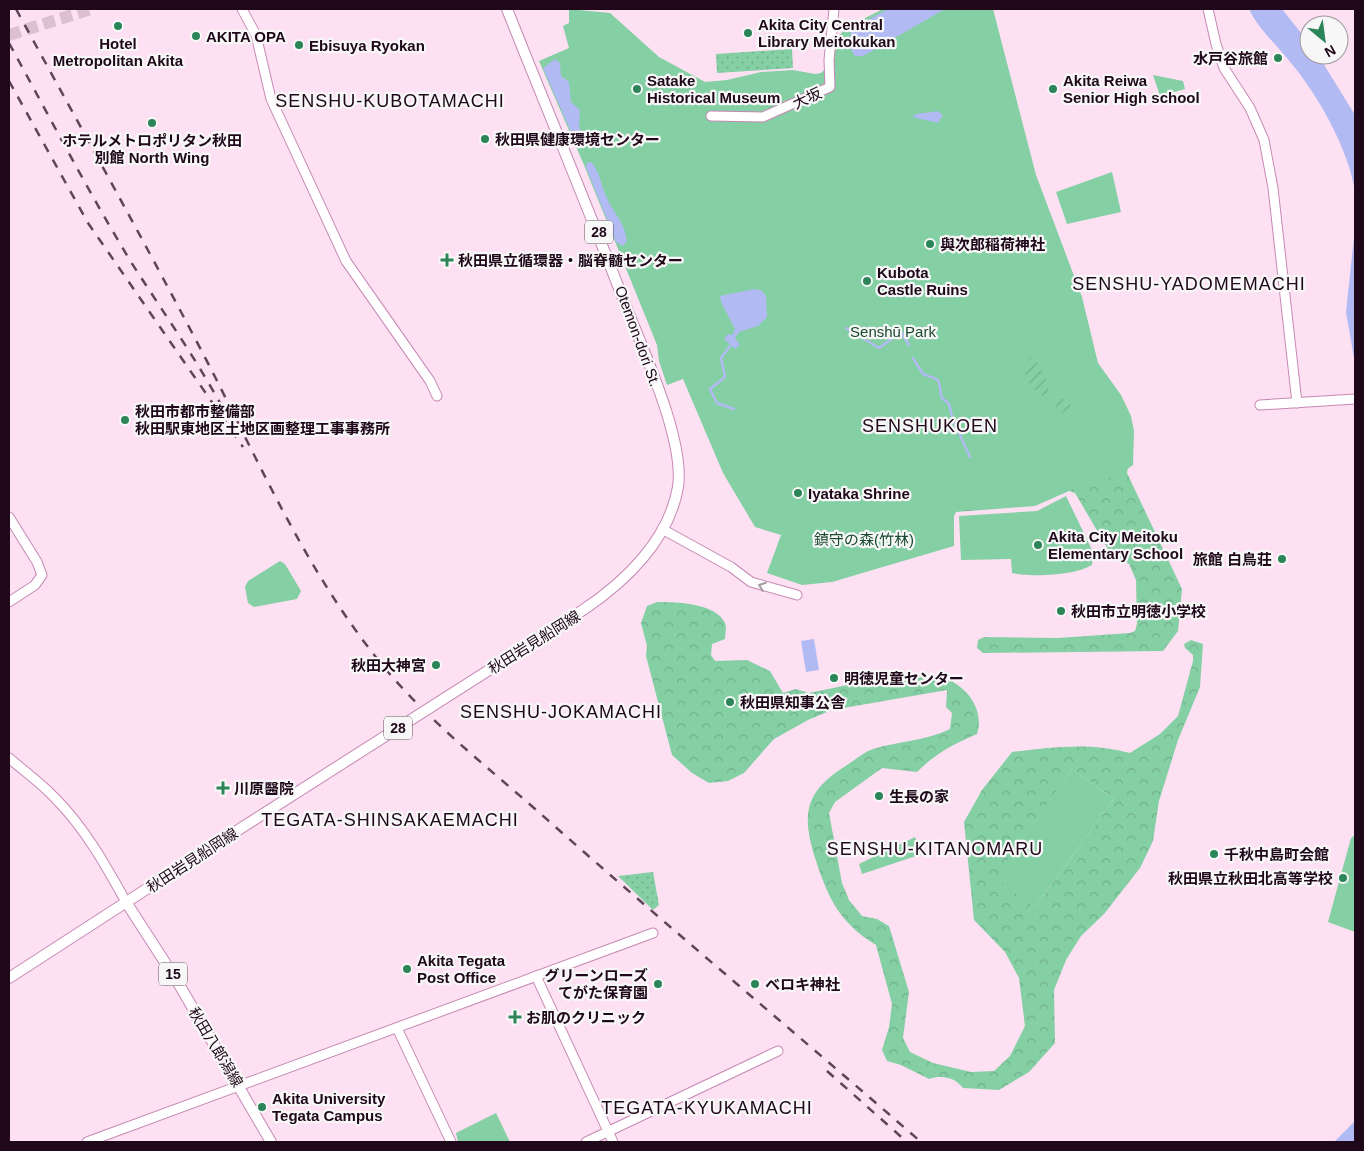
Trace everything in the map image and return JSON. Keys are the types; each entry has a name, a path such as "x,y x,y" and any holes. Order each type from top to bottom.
{"main road":[{"name":"Otemon-dori St.","path":"507,9 540,94 611,263 679,456 676,496 662,529"},
{"name":"秋田岩見船岡線","path":"9,978 602,598 629,574 662,529"},
{"name":"秋田八郎潟線","path":"126,902 177,981 271,1142"}],"street":[{"path":"242,9 256,35 271,99 346,261 430,381 437,396"},
{"path":"1208,9 1224,68 1250,108 1264,140 1275,207 1297,403"},
{"name":"大坂","path":"711,116 763,117 830,87 829,60 834,11"},
{"path":"1260,405 1355,399"},
{"path":"9,517 37,562 42,575 35,585 9,602"},
{"path":"662,529 731,567 751,582 797,595"},
{"path":"9,758 46,789 65,809 98,855 126,902"},
{"path":"87,1142 653,933"},
{"path":"536,976 540,989 614,1142"},
{"path":"398,1028 451,1142"},
{"path":"586,1142 778,1051"}],"green space":[{"name":"Senshū Park","path":"569,9 610,13 659,57 705,82 727,80 761,72 793,70 815,74 821,73 824,70 826,47 849,26 883,9 993,9 1036,175 1082,297 1098,363 1121,395 1131,416 1134,431 1133,465 1119,475 1077,487 1034,505 954,511 954,546 832,582 802,585 767,573 781,535 755,527 723,473 683,379 667,385 659,361 657,345 584,165 539,61 569,48 563,26 569,23"},
{"path":"792,49 793,68 717,73 716,54"},
{"path":"1153,75 1183,81 1185,89 1160,96"},
{"path":"1112,172 1121,212 1067,224 1056,192"},
{"path":"1032,356 1047,381 1049,399 1027,381 1025,368"},
{"path":"1057,394 1073,407 1060,414 1054,403"},
{"path":"1128,466 1127,473 1182,589 1178,631 1163,651 983,653 977,648 978,640 984,637 1058,638 1130,633 1135,631 1137,624 1136,580 1129,564 1109,551 1075,493 1069,491 1035,506 956,512 950,524 897,474"},
{"path":"1066,496 1093,552 1092,565 1084,569 1053,575 1031,575 1012,573 1011,559 961,560 959,516 1037,511"},
{"path":"280,561 285,564 301,591 297,599 254,607 248,603 245,587 248,581"},
{"path":"657,602 674,602 695,605 713,611 720,616 726,627 725,639 712,644 711,655 715,661 747,660 770,671 783,693 796,689 809,693 857,683 936,676 955,683 970,696 978,714 977,734 945,750 917,772 882,768 835,802 829,813 842,883 849,900 862,916 877,919 889,926 909,992 903,1038 910,1052 933,1063 971,1072 994,1071 1010,1056 1025,1026 1019,978 1005,952 974,920 964,822 982,790 1012,752 1056,747 1086,747 1130,753 1160,734 1178,716 1193,661 1193,655 1185,648 1184,644 1191,640 1203,644 1200,687 1178,740 1159,801 1153,841 1140,868 1104,914 1081,936 1066,960 1054,990 1055,1043 1029,1072 999,1090 963,1088 952,1079 939,1077 929,1079 901,1065 887,1061 882,1050 889,1027 892,1004 876,945 853,928 837,909 826,887 811,844 808,830 810,806 814,795 822,785 833,775 870,750 932,736 950,729 952,713 946,707 947,690 832,710 808,720 774,739 744,773 728,781 709,783 692,773 672,755 646,656 647,646 641,623 647,606","holes":["1072,769 1114,799 1035,907 996,878"]},
{"path":"1072,769 1114,799 1035,907 995,878"},
{"path":"1355,835 1355,932 1328,922 1351,838"},
{"path":"915,837 922,854 862,874 859,864"},
{"path":"653,872 659,905 653,910 618,876"},
{"path":"496,1113 510,1142 458,1142 456,1133"}],"water":[{"path":"888,9 945,9 863,56 855,56 849,42 853,28"},
{"path":"1249,9 1282,9 1299,30 1299,65 1324,65 1355,115 1355,192 1346,159 1322,107 1286,56 1253,17"},
{"path":"555,59 560,63 561,76 569,82 571,102 580,110 579,125 584,145 578,148 543,68"},
{"path":"937,111 943,115 938,123 912,117 917,114"},
{"path":"591,162 596,169 605,194 624,229 627,241 623,246 616,242 586,167 587,163"},
{"path":"1355,228 1355,364 1346,312"},
{"path":"754,289 761,290 766,296 767,317 758,326 739,332 735,338 740,345 735,349 724,339 728,334 732,335 735,329 721,302 720,296"},
{"path":"814,639 819,670 806,672 801,641"},
{"path":"1355,1121 1355,1142 1334,1142"}],"waterway":[{"path":"846,328 879,348 901,332 909,345"},
{"path":"730,346 721,358 725,377 710,389 717,403 734,409"},
{"path":"913,358 923,374 938,381 942,398 949,404 953,420 970,457"}],"tunnel":[{"path":"9,35 91,9"}],"railway":[{"path":"16,9 138,232 308,556 353,627 379,661 418,705 462,745 921,1142"},
{"path":"9,43 115,235 220,403"},
{"path":"9,81 88,223 243,447"},
{"path":"827,1071 907,1142"}],"place":[{"name":"Hotel Metropolitan Akita","path":"118,26"},
{"name":"Akita City Central Library Meitokukan","path":"748,33"},
{"name":"AKITA OPA","path":"196,36"},
{"name":"Ebisuya Ryokan","path":"299,45"},
{"name":"水戸谷旅館","path":"1278,58"},
{"name":"Satake Historical Museum","path":"637,89"},
{"name":"Akita Reiwa Senior High school","path":"1053,89"},
{"name":"ホテルメトロポリタン秋田 別館 North Wing","path":"152,123"},
{"name":"秋田県健康環境センター","path":"485,139"},
{"name":"與次郎稲荷神社","path":"930,244"},
{"name":"秋田県立循環器・脳脊髄センター","path":"447,260"},
{"name":"Kubota Castle Ruins","path":"867,281"},
{"name":"秋田市都市整備部 秋田駅東地区土地区画整理工事事務所","path":"125,420"},
{"name":"Iyataka Shrine","path":"798,493"},
{"name":"Akita City Meitoku Elementary School","path":"1038,545"},
{"name":"旅館 白鳥荘","path":"1282,559"},
{"name":"秋田市立明徳小学校","path":"1061,611"},
{"name":"秋田大神宮","path":"436,665"},
{"name":"明徳児童センター","path":"834,678"},
{"name":"秋田県知事公舎","path":"730,702"},
{"name":"川原醫院","path":"223,788"},
{"name":"生長の家","path":"879,796"},
{"name":"千秋中島町会館","path":"1214,854"},
{"name":"秋田県立秋田北高等学校","path":"1343,878"},
{"name":"Akita Tegata Post Office","path":"407,969"},
{"name":"グリーンローズ てがた保育園","path":"658,984"},
{"name":"ベロキ神社","path":"755,984"},
{"name":"お肌のクリニック","path":"515,1017"},
{"name":"Akita University Tegata Campus","path":"262,1107"}],"district":[{"name":"SENSHU-KUBOTAMACHI","path":"390,101"},
{"name":"SENSHU-YADOMEMACHI","path":"1189,284"},
{"name":"SENSHUKOEN","path":"930,426"},
{"name":"SENSHU-JOKAMACHI","path":"561,712"},
{"name":"TEGATA-SHINSAKAEMACHI","path":"390,820"},
{"name":"SENSHU-KITANOMARU","path":"935,849"},
{"name":"TEGATA-KYUKAMACHI","path":"707,1108"}],"park label":[{"name":"鎮守の森(竹林)","path":"864,539"}]}
